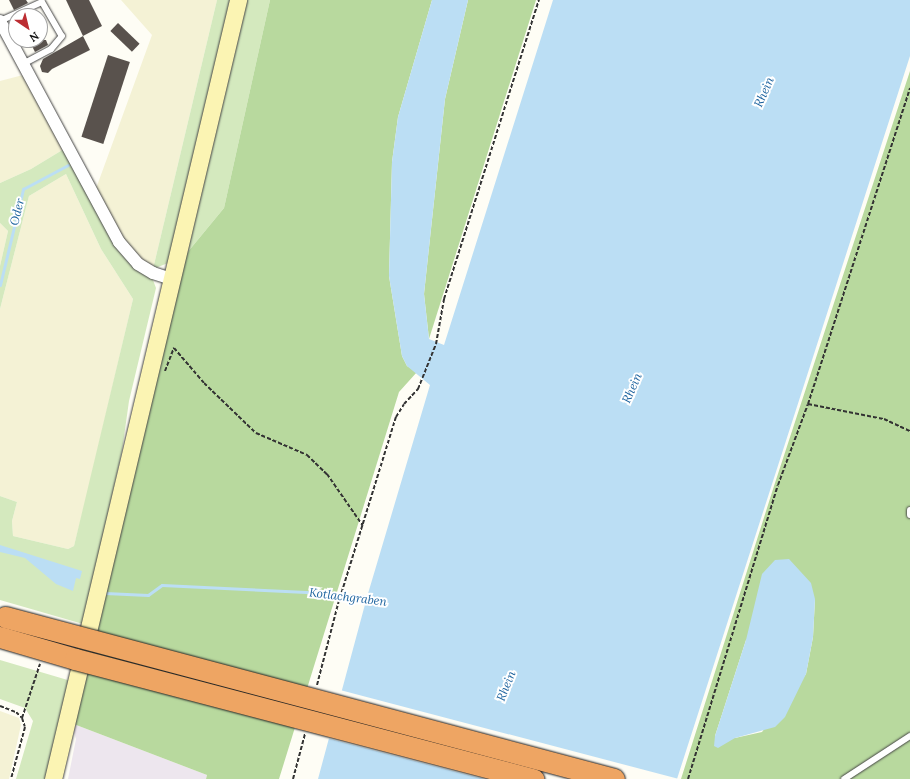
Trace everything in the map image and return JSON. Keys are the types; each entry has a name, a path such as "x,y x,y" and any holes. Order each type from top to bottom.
{"highway":[{"path":"5,617 614,779"},
{"path":"0,637 75,659 534,779"}],"street":[{"path":"53,779 238,0"},
{"path":"0,21 119,242 138,264 153,273 171,279"}],"lane":[{"path":"0,21 42,2 62,36 56,46 23,64"},
{"path":"910,510 910,515"},
{"path":"844,779 910,736"}],"path":[{"path":"338,604 396,417 404,404 418,389 436,344 444,299 467,232 539,0"},
{"path":"688,779 757,558 778,485 808,404 910,88"},
{"path":"174,348 204,383 256,433 307,455 327,474 363,526"},
{"path":"808,404 884,419 910,430"},
{"path":"11,779 25,727 22,718 42,658"},
{"path":"0,706 22,718"}],"shaded area":[{"path":"121,0 217,0 153,269 131,252 94,194 152,35"},
{"path":"23,75 64,149 31,169 0,183 0,81"},
{"path":"66,174 101,249 133,299 74,546 68,549 13,536 12,521 17,502 0,496 0,309 29,196"},
{"path":"0,223 8,231 0,266"},
{"path":"0,711 19,718 21,725 9,779 0,779"},
{"path":"71,723 207,775 206,779 68,779 76,739"}],"green space":[{"path":"217,0 234,0 168,263 153,269"},
{"path":"244,0 270,0 224,208 182,259"},
{"path":"270,0 432,0 398,117 392,162 389,276 402,356 407,366 417,372 399,392 279,779 206,779 207,775 71,723 182,259 224,208"},
{"path":"468,0 536,0 429,339 424,294 445,99"},
{"path":"910,71 910,779 681,779 774,486","holes":["815,599 813,637 806,674 762,732 735,738 715,736 746,640"]},
{"path":"64,149 103,221 153,280 156,288 129,401 122,451 83,624 0,600 0,496 17,502 12,521 13,536 68,549 74,546 133,299 101,249 66,174 29,196 0,309 0,266 8,231 0,223 0,183 31,169"},
{"path":"0,660 71,681 48,779 16,779 33,721 25,708 0,699"}],"water":[{"name":"Rhein","path":"432,0 468,0 445,99 424,294 429,339 444,345 553,0 910,0 910,56 677,779 318,779 367,597 430,385 407,366 402,356 389,276 392,162 398,117"},
{"path":"0,545 82,571 80,579 76,578 73,591 56,584 25,558 0,552"},
{"path":"789,559 811,583 815,599 813,637 806,674 785,717 775,727 735,738 718,748 714,746 715,736 746,640 762,574 775,560"}],"pier":[{"path":"340,690 679,779 484,779 327,738"}],"building":[{"path":"9,0 26,0 28,3 18,8 13,8"},
{"path":"66,0 89,0 102,26 83,36"},
{"path":"118,23 140,44 132,52 110,31"},
{"path":"83,36 90,50 52,69 48,73 42,72 40,66 43,59"},
{"path":"33,48 42,48 35,52"},
{"path":"108,55 130,62 103,144 81,137"}],"waterway":[{"name":"Oder","path":"0,285 23,189 68,165"},
{"name":"Kotlachgraben","path":"105,593 148,595 162,585 327,593 370,597"}]}
